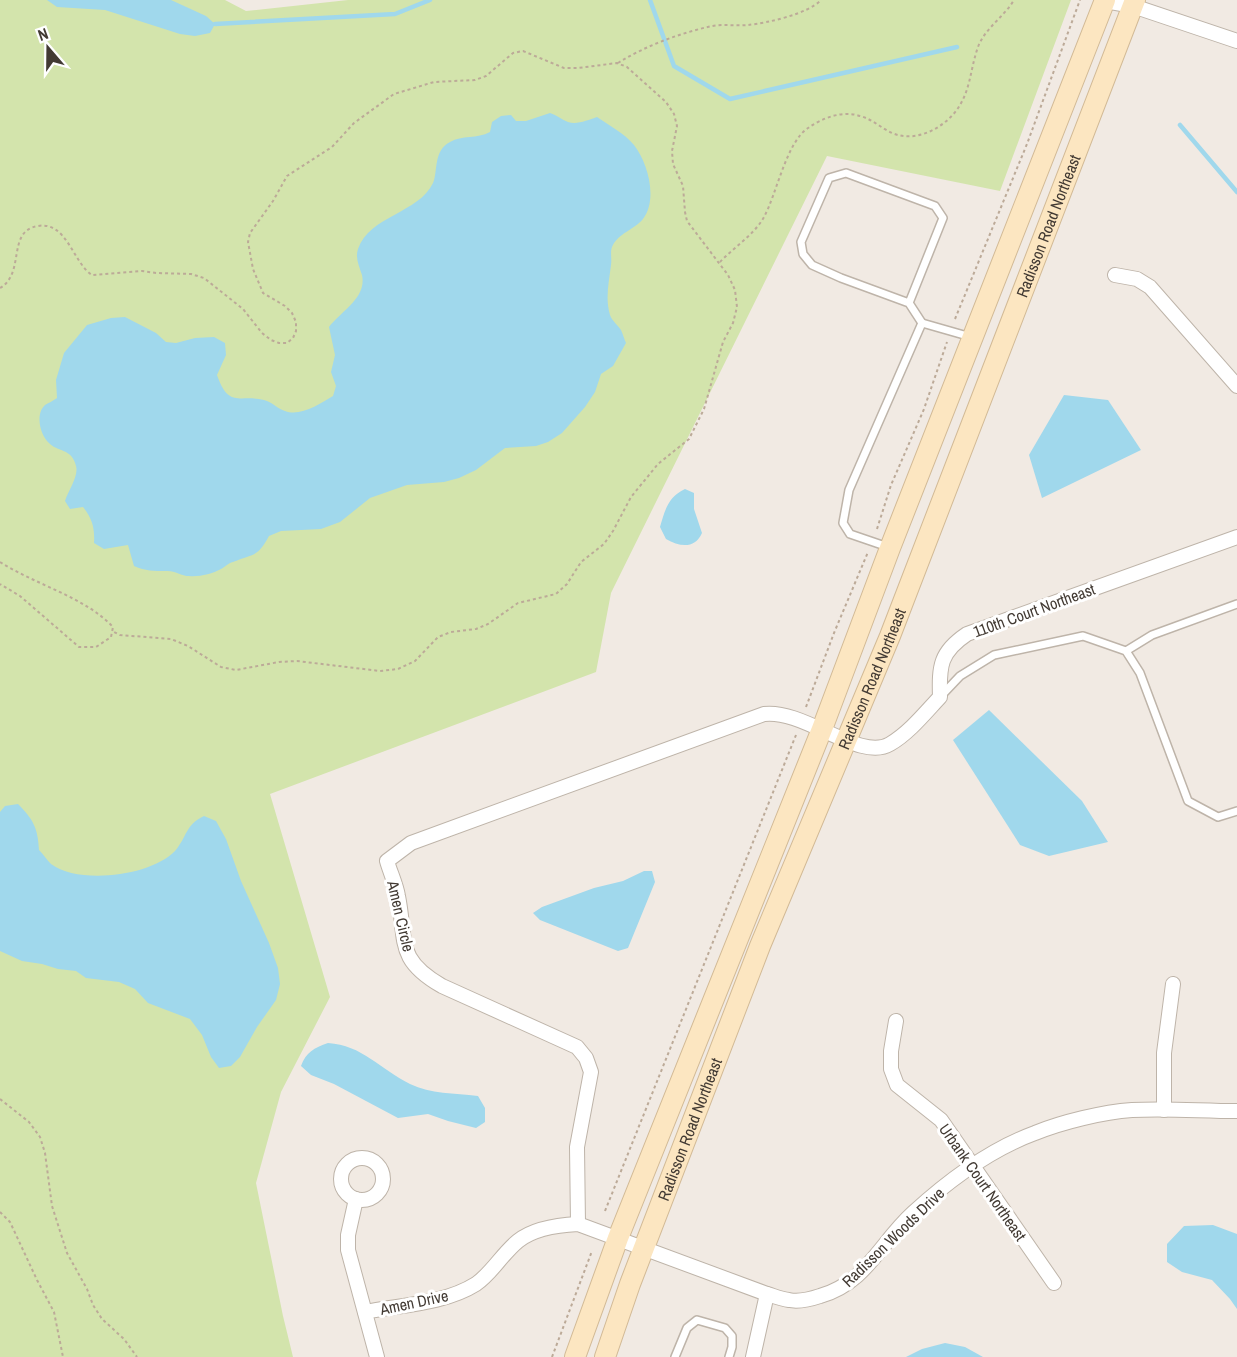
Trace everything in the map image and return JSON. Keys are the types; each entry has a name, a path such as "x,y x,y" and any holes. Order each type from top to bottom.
{"main road":[{"name":"Radisson Road Northeast","path":"575,1357 618,1238 822,729 890,548 1105,0"},
{"name":"Radisson Road Northeast","path":"605,1357 644,1248 760,946 895,625 1134,3"}],"street":[{"path":"1105,0 1134,3 1237,41"},
{"path":"1115,275 1137,279 1150,287 1237,386"},
{"name":"110th Court Northeast","path":"940,697 939,669 946,653 954,643 967,634 1237,537"},
{"path":"822,729 870,749 880,748 890,744 904,733 940,697"},
{"name":"Amen Circle","path":"578,1224 578,1147 591,1072 585,1058 577,1047 426,976 411,961 403,941 398,895 387,861 411,843 748,718 776,713 789,715 822,729"},
{"path":"1164,1110 1164,1053 1173,984"},
{"name":"Urbank Court Northeast","path":"896,1021 891,1051 891,1069 897,1085 940,1120 1054,1283"},
{"name":"Radisson Woods Drive","path":"618,1238 767,1294 791,1301 810,1299 847,1286 866,1268 911,1214 938,1191 972,1166 1034,1133 1066,1123 1131,1110 1237,1111"},
{"path":"356,1199 348,1235 348,1250 377,1357"},
{"name":"Amen Drive","path":"365,1312 439,1299 458,1293 476,1283 518,1241 549,1227 578,1224 618,1238"},
{"path":"753,1357 767,1294"}],"lane":[{"path":"909,303 943,218 935,206 846,173 829,178 801,242 803,254 813,265 841,278 909,303 922,323 973,338"},
{"path":"890,548 850,534 843,523 849,490 922,323"},
{"path":"1126,651 1152,635 1237,604"},
{"path":"940,697 960,676 994,655 1083,636 1126,651 1140,673 1188,801 1218,818 1237,811"},
{"path":"675,1357 687,1328 697,1320 725,1328 732,1336 729,1357"}],"path":[{"path":"0,288 6,284 14,272 20,239 33,226 43,225 54,228 63,236 79,263 92,275 142,271 192,274 204,278 243,309 262,333 271,340 287,343 294,338 296,322 292,313 285,306 263,292 253,269 248,242 250,233 273,201 287,176 332,147 354,123 394,94 414,87 450,80 475,80 492,72 513,53 522,51 564,68 617,63 641,50 714,26 749,25 783,18 800,12 821,0"},
{"path":"720,262 757,229 772,201 788,157 806,129 839,114 849,114 859,115 893,133 914,136 927,133 948,119 956,111 969,88 979,46 984,35 1008,10 1014,0"},
{"path":"955,319 1026,144 1080,0"},
{"path":"112,631 120,635 171,639 188,646 221,668 236,670 297,661 380,671 398,669 415,661 438,637 451,632 476,629 488,624 518,603 556,594 567,584 581,562 604,544 631,497 652,470 690,439 709,394 723,342 733,323 737,307 735,290 720,262 687,221 683,186 674,164 672,151 677,126 674,114 654,90 627,67 617,63"},
{"path":"877,529 891,485 924,409 947,342"},
{"path":"809,701 868,552"},
{"path":"0,562 25,577 89,606 113,627 111,636 96,647 79,646 20,597 0,584"},
{"path":"605,1211 795,739"},
{"path":"0,1099 28,1122 40,1137 45,1154 52,1206 67,1253 102,1319 124,1339 137,1357"},
{"path":"0,1212 10,1222 54,1312 63,1357"},
{"path":"552,1357 592,1251"}],"green space":[{"path":"0,0 225,0 246,11 348,0 1071,0 1000,191 827,156 611,593 596,672 270,794 330,997 281,1092 256,1183 293,1357 0,1357"}],"water":[{"path":"47,0 171,0 206,16 215,24 210,33 195,36 180,34 105,10 57,7"},
{"path":"550,113 571,123 597,117 621,133 634,145 643,161 650,192 650,202 643,219 618,238 611,249 609,309 626,343 613,366 601,374 595,392 585,407 562,433 536,446 505,448 476,470 459,478 444,482 407,485 370,498 340,522 321,529 281,531 269,536 258,552 205,575 186,576 172,571 142,569 134,566 128,545 104,549 94,543 91,519 86,511 83,507 70,509 65,501 77,470 74,460 68,453 52,446 46,439 39,419 45,405 57,398 56,380 64,353 87,325 111,318 125,317 156,333 166,342 176,343 195,338 214,337 225,343 226,355 217,375 221,386 231,396 264,400 282,410 291,412 310,409 333,396 336,386 331,372 335,355 329,327 352,304 361,291 363,283 357,256 364,238 372,229 426,193 433,183 438,156 450,142 490,132 492,122 501,116 511,115 516,121 526,121"},
{"path":"1064,395 1108,400 1141,450 1042,498 1029,455"},
{"path":"685,489 694,493 694,509 702,533 695,542 682,545 666,539 660,527 671,500"},
{"path":"989,710 1082,801 1108,842 1049,856 1020,845 953,740"},
{"path":"18,804 34,824 39,850 51,864 63,870 96,876 133,872 149,867 164,860 175,851 193,823 204,816 216,821 226,839 241,881 269,943 278,968 280,984 276,1000 240,1057 231,1066 219,1068 211,1057 202,1035 190,1019 148,1003 135,989 119,982 86,978 76,971 22,961 0,951 0,812 5,806"},
{"path":"644,871 652,871 655,882 628,948 618,951 540,920 533,913 542,907 594,888 623,881"},
{"path":"328,1043 351,1048 418,1087 478,1096 485,1108 485,1122 476,1128 428,1114 398,1118 334,1084 311,1075 301,1066 305,1057 311,1051"},
{"path":"1213,1225 1237,1234 1237,1309 1212,1280 1182,1272 1167,1262 1167,1244 1184,1226"},
{"path":"945,1343 965,1347 983,1357 906,1357 922,1349"}],"waterway":[{"path":"215,24 395,14 430,0"},
{"path":"650,0 674,66 730,99 957,47"},
{"path":"1180,125 1237,192"}]}
